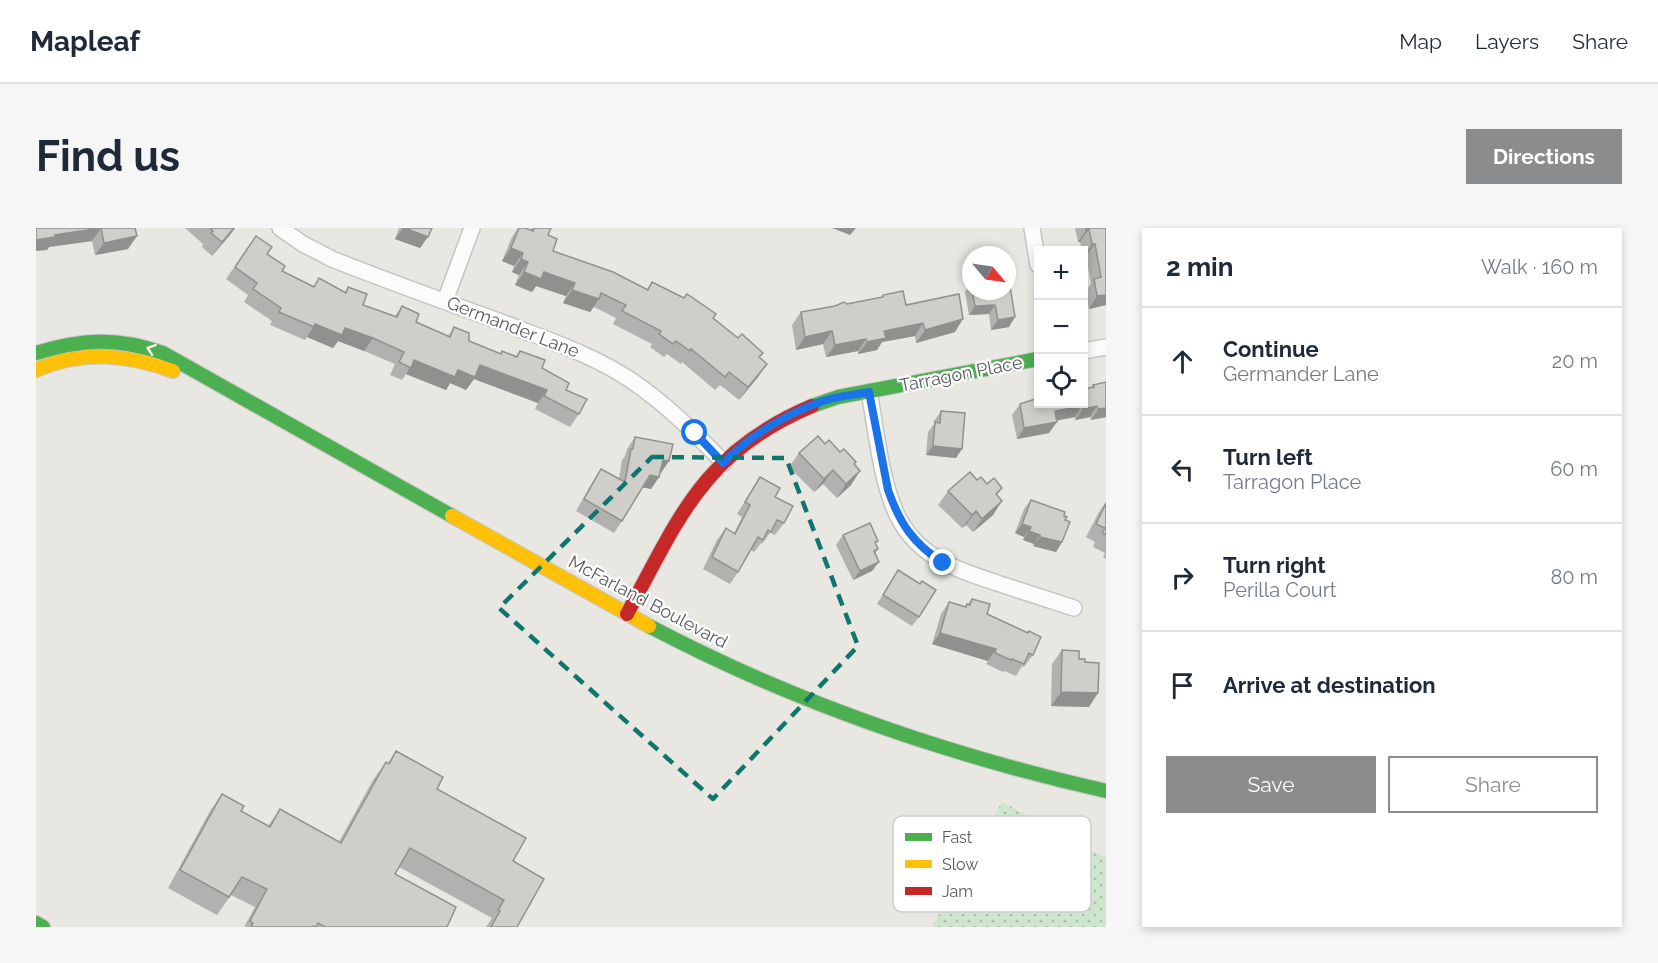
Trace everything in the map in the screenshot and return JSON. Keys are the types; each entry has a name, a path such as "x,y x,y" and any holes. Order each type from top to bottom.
{"street":[{"name":"Germander Lane","path":"280,228 303,244 332,259 576,351 612,369 664,405 688,426 723,463"},
{"path":"445,301 472,228"},
{"path":"1032,228 1035,246"},
{"name":"McFarland Boulevard","path":"36,353 85,341 120,341 148,347 174,357 202,376 627,614 737,669 866,722 981,759 1106,790"},
{"path":"1088,350 1106,347"},
{"name":"McFarland Boulevard","path":"36,370 76,358 109,356 131,358 178,373 202,376"},
{"name":"Tarragon Place","path":"627,614 692,497 712,473 739,448 796,413 825,401 1034,360"},
{"path":"869,392 888,490 899,519 913,538 930,555 951,567 1074,608"},
{"path":"36,923 43,927"}],"highlighted area":[{"path":"652,457 786,458 858,646 713,799 499,608"}],"green space":[{"path":"1002,802 1028,816 994,816"},
{"path":"1091,850 1106,858 1106,927 932,927 940,912 1091,912"}],"building":[{"path":"36,228 101,228 36,240"},
{"path":"101,228 135,228 137,236 104,243"},
{"path":"210,228 234,228 222,242 211,233 213,231"},
{"path":"405,228 432,228 428,237"},
{"path":"519,228 533,231 534,228 551,228 548,235 557,239 553,251 613,272 648,290 652,282 684,298 687,294 716,314 713,318 738,338 742,334 763,353 759,357 767,364 748,387 729,372 725,377 691,349 690,351 676,341 673,344 659,334 661,331 622,311 626,305 601,293 599,299 572,290 575,283 544,272 541,279 524,272 528,262 521,259 523,253 511,248"},
{"path":"1086,228 1106,228 1106,295 1097,296 1094,279 1101,277 1095,244 1092,244 1089,229 1086,230"},
{"path":"256,236 272,247 267,254 285,266 282,271 314,287 319,278 346,293 348,287 367,294 363,305 397,317 402,306 419,314 416,322 450,337 454,327 469,333 469,341 501,354 502,351 517,357 520,351 545,360 542,368 569,383 566,390 587,399 579,414 544,396 547,390 480,365 475,377 458,370 455,377 414,360 411,368 399,362 404,352 373,338 345,328 342,335 315,324 314,327 279,312 281,308 253,289 257,283 235,267"},
{"path":"903,291 906,305 959,294 963,319 925,330 923,323 884,331 886,338 867,342 866,339 835,345 832,331 805,337 801,312 835,306 844,302 847,304 883,297 883,295"},
{"path":"974,300 1012,300 1015,317 998,320 995,305 975,306"},
{"path":"1106,382 1106,408 1098,409 1097,406 1088,408 1088,388 1094,387 1093,385"},
{"path":"1034,399 1034,408 1071,408 1055,411 1057,422 1024,428 1020,404"},
{"path":"941,411 965,413 962,449 933,446 935,422 940,423"},
{"path":"818,436 825,444 829,440 840,452 844,449 856,462 854,464 860,471 846,484 833,470 824,479 799,453"},
{"path":"635,437 673,444 669,461 663,460 659,477 650,475 622,521 584,499 601,469 625,482"},
{"path":"970,472 977,480 981,477 987,484 994,478 1002,488 996,494 1002,501 982,519 976,511 972,515 948,491"},
{"path":"760,477 780,488 775,497 793,506 784,523 777,520 771,532 768,530 763,540 758,537 738,572 712,557 726,528 735,534 750,505 745,502"},
{"path":"1031,500 1065,512 1064,516 1067,517 1065,520 1070,522 1062,542 1040,537 1029,531 1031,527 1022,524"},
{"path":"1106,503 1106,535 1102,533 1105,528 1096,524"},
{"path":"870,523 878,541 875,542 878,549 874,551 879,562 860,571 843,535"},
{"path":"898,570 920,584 922,581 936,590 919,617 883,595"},
{"path":"972,599 990,604 987,614 1041,637 1033,655 1029,653 1024,664 995,653 996,649 940,633 949,602 966,607 967,604 970,605"},
{"path":"1062,650 1079,651 1079,659 1099,663 1098,693 1061,692"},
{"path":"396,751 443,777 437,789 526,838 513,861 544,879 517,927 491,927 504,900 410,848 395,874 456,907 447,927 325,927 318,923 316,927 251,927 253,923 250,921 267,889 242,877 229,897 180,870 222,794 244,806 241,811 270,827 280,809 341,843 386,762 389,764"}],"traffic: fast":[{"path":"36,353 69,345 100,342 130,344 163,353 452,516"},
{"path":"812,406 838,397 1034,360"},
{"path":"649,626 759,679 872,724 988,761 1106,791"},
{"path":"36,923 43,927"}],"traffic: slow":[{"path":"36,370 70,359 104,357 139,361 173,371"},
{"path":"452,516 649,626"}],"traffic: jam":[{"path":"627,614 680,518 698,491 719,467 744,444 775,424 812,406"}],"route":[{"path":"695,433 723,463 739,448 781,420 825,401 869,392 888,490 899,519 924,550 943,563"}]}
